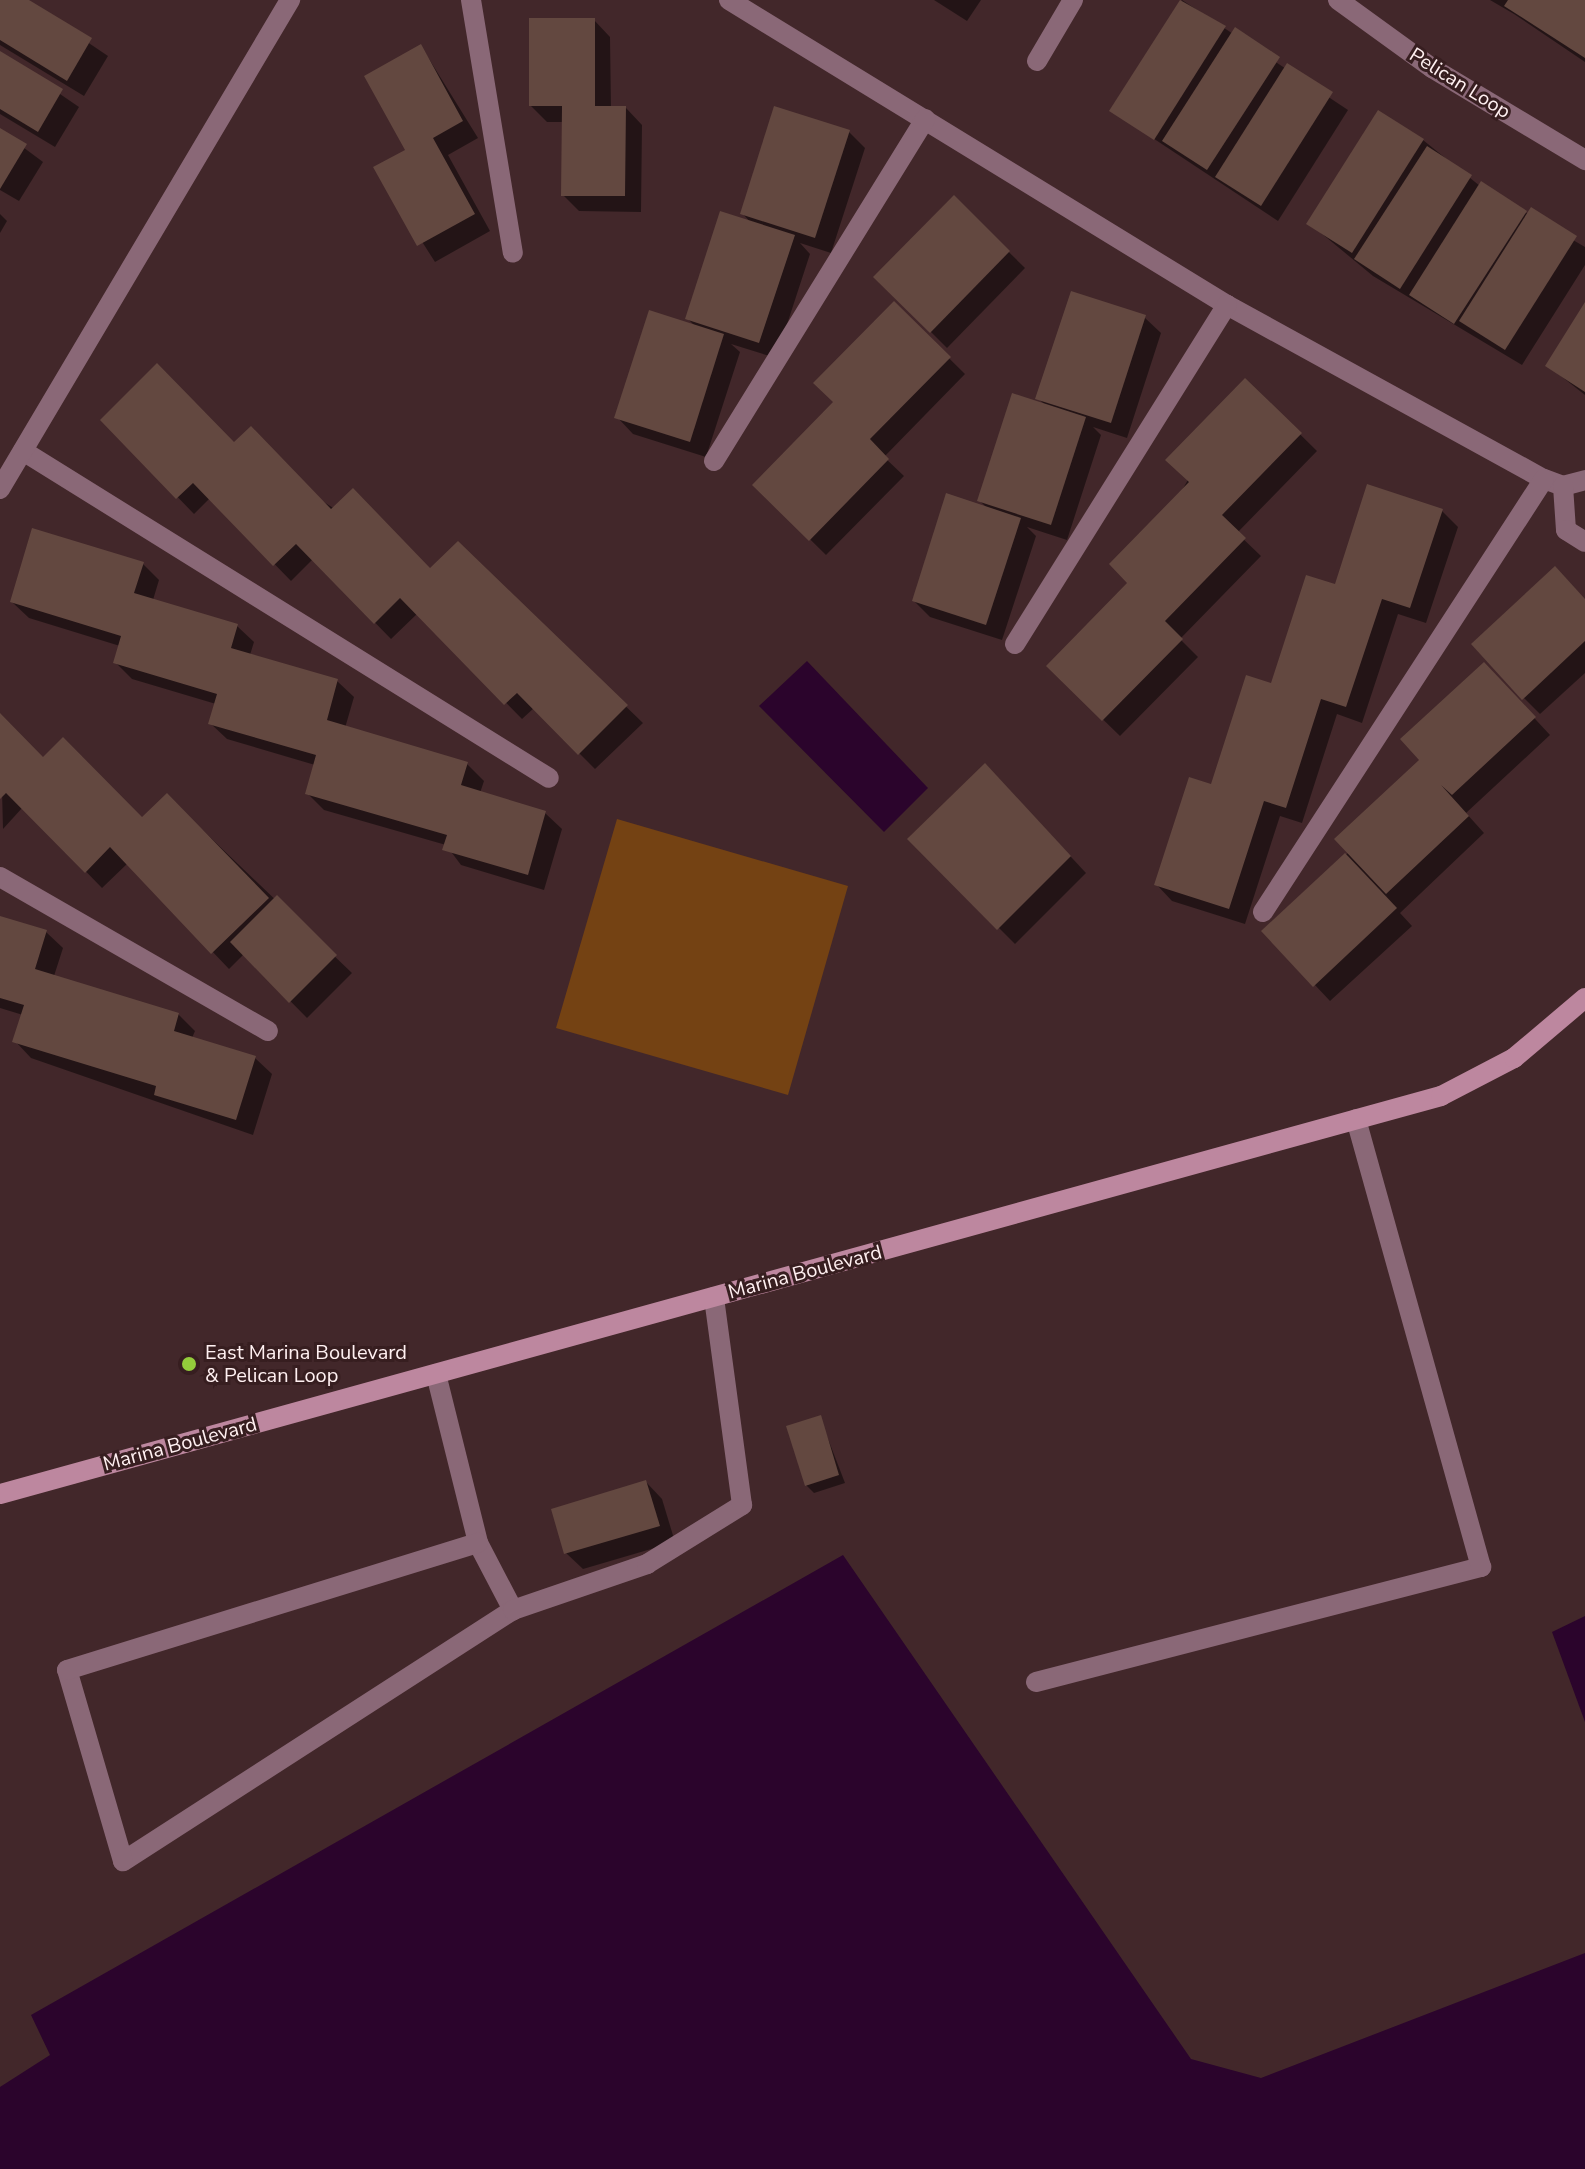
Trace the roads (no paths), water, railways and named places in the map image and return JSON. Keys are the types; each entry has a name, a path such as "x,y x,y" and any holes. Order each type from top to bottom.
{"street":[{"path":"0,489 290,0"},
{"path":"471,0 513,253"},
{"path":"729,0 1227,305 1553,483 1585,480"},
{"path":"1037,61 1073,0"},
{"name":"Pelican Loop","path":"1338,0 1432,68 1585,160"},
{"path":"714,461 925,119"},
{"path":"1015,644 1227,305"},
{"path":"23,451 549,778"},
{"path":"1553,483 1566,530 1585,542"},
{"path":"1263,912 1553,483"},
{"path":"0,877 268,1031"},
{"name":"Marina Boulevard","path":"0,1494 1441,1096 1514,1058 1585,998"},
{"path":"1036,1682 1481,1567 1356,1119"},
{"path":"478,1543 67,1670 123,1861 513,1610 647,1564 742,1505 714,1297"},
{"path":"436,1374 478,1543 513,1610"}],"place":[{"name":"East Marina Boulevard & Pelican Loop","path":"189,1364"}]}
